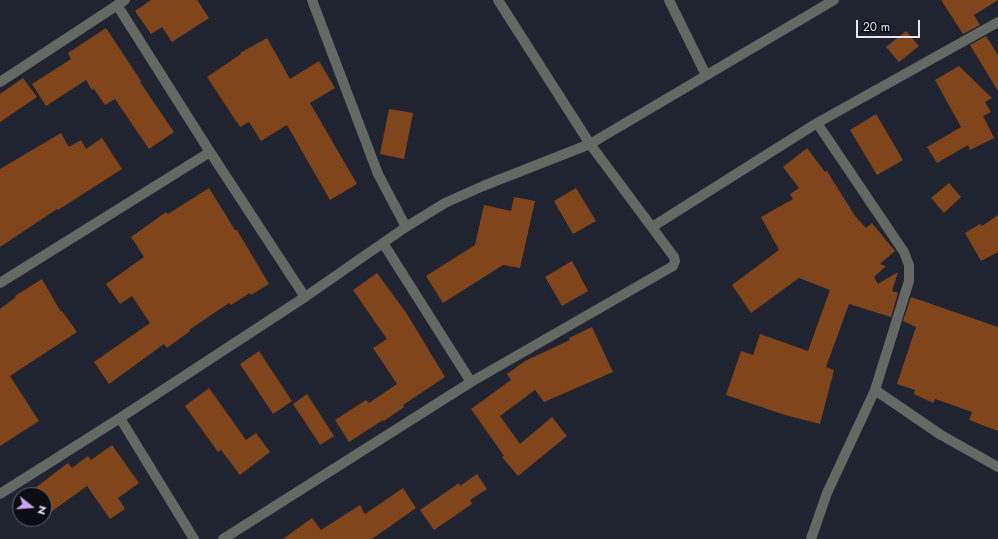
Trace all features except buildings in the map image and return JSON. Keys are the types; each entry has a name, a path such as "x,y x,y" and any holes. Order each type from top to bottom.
{"street":[{"path":"312,0 378,174 406,227"},
{"path":"223,539 471,382 673,266 675,261 674,257 590,144 498,0"},
{"path":"669,0 706,75"},
{"path":"0,494 120,418 305,297 406,227 445,203 483,186 590,144 834,0"},
{"path":"0,82 121,3 210,152 305,297"},
{"path":"652,227 817,123 998,22"},
{"path":"811,539 827,493 875,390 909,281 909,265 904,252 817,123"},
{"path":"0,283 210,152"},
{"path":"383,243 471,382"},
{"path":"875,390 941,435 998,467"},
{"path":"120,418 194,539"}]}
